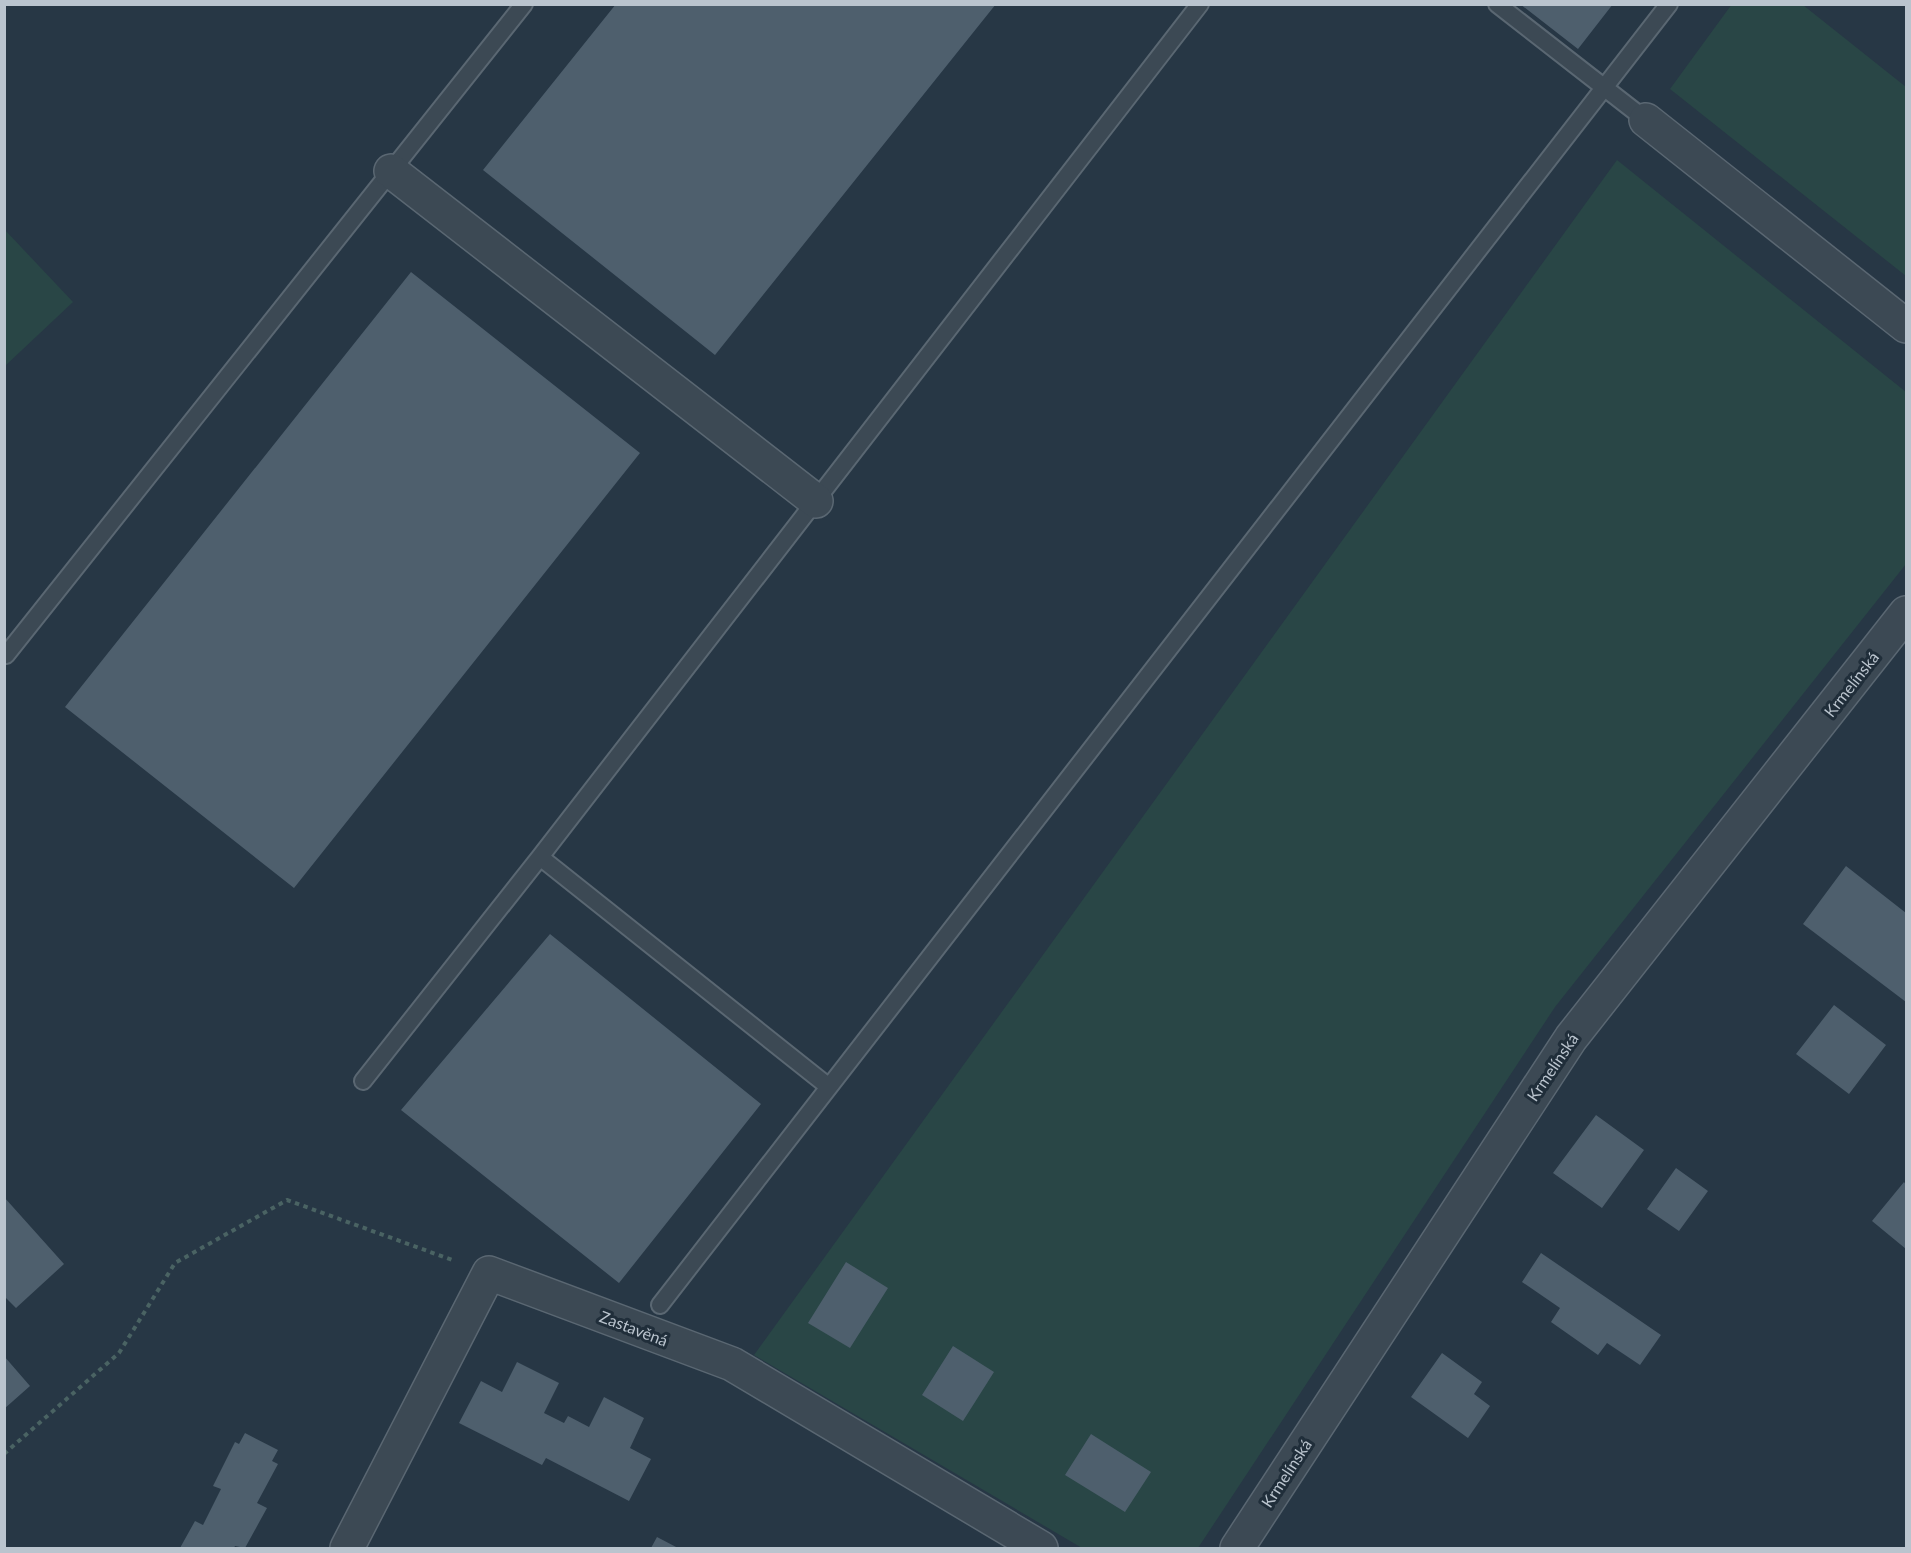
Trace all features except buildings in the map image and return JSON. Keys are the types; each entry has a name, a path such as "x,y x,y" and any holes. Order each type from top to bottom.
{"street":[{"path":"1646,120 1906,326"},
{"path":"391,171 816,501"},
{"name":"Krmelínská","path":"1237,1548 1570,1038 1906,613"},
{"path":"347,1548 489,1273"},
{"name":"Zastavěná","path":"489,1273 732,1364 1041,1548"}],"lane":[{"path":"6,654 524,4"},
{"path":"363,1081 540,857 1200,4"},
{"path":"1497,4 1646,120"},
{"path":"660,1305 1669,4"},
{"path":"540,857 829,1087"}],"path":[{"path":"4,1454 119,1353 175,1263 286,1200 489,1273"}],"green space":[{"path":"1732,4 1803,5 1906,87 1906,276 1670,89"},
{"path":"1617,160 1906,392 1906,564 1555,1007 1198,1548 1082,1548 754,1355"},
{"path":"5,230 73,302 5,366"}]}
